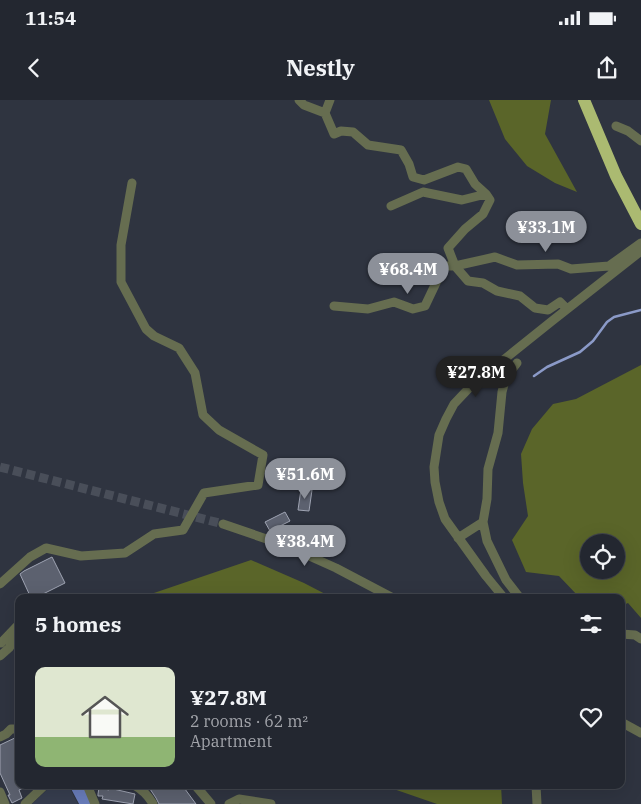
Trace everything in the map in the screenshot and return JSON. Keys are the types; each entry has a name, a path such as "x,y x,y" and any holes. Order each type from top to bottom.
{"highway":[{"path":"584,100 616,176 640,222"}],"street":[{"path":"299,100 304,105 325,113"},
{"path":"330,100 325,113 334,134 342,131 353,132 368,145 401,150 409,164 413,177 424,180 458,167 466,169 475,184 486,194 490,200 483,214 464,229 448,248 455,266 468,280 483,283 497,291 520,296 535,308 548,310 560,302 567,309"},
{"path":"616,126 628,131 641,141"},
{"path":"0,584 30,557 46,548 81,556 125,552 154,534 183,530 204,494 258,485 263,455 219,430 203,415 195,373 178,348 154,336 146,329 121,282 122,244 132,183"},
{"path":"391,206 423,192 462,200 486,194"},
{"path":"334,306 368,309 394,302 414,309 425,306 444,266 455,266 494,258 517,265 558,264 571,269 609,266 641,243"},
{"path":"501,594 445,518 435,482 434,467 439,435 454,404 471,386 641,251"},
{"path":"517,363 506,378 502,392 498,433 488,469 487,499 483,522 487,541 506,580 517,594"},
{"path":"458,538 483,522"},
{"path":"222,524 287,546 336,568 385,594"},
{"path":"0,643 15,628"},
{"path":"625,634 635,635 641,639"},
{"path":"0,656 15,639"},
{"path":"625,724 641,733"},
{"path":"0,737 11,728 15,729"},
{"path":"25,804 41,789"},
{"path":"89,789 95,804"},
{"path":"141,789 153,804"},
{"path":"198,789 211,804"},
{"path":"536,789 537,804"},
{"path":"0,792 5,804"},
{"path":"229,804 239,799 271,804"}],"shaded area":[{"path":"48,789 70,789 78,804 32,804"}],"green space":[{"path":"489,100 551,100 545,134 577,192 555,183 527,166 505,139"},
{"path":"641,365 641,618 628,603 625,604 625,594 576,594 559,576 526,572 512,540 528,516 521,454 532,429 553,404 576,399"},
{"path":"251,560 325,594 151,594"},
{"path":"394,789 501,789 502,804 437,804"}],"building":[{"path":"301,489 312,490 309,511 298,510"},
{"path":"285,512 290,521 270,531 265,522"},
{"path":"52,557 65,583 43,594 29,594 20,574"},
{"path":"15,738 15,789 21,789 19,790 22,798 12,803 0,773 0,745"},
{"path":"99,789 113,789 135,794 133,804 102,799 103,796 98,796"},
{"path":"150,789 185,789 196,804 159,804"}],"waterway":[{"path":"534,376 547,367 580,352 593,341 607,322 614,317 641,310"},
{"path":"79,789 87,804"}],"tunnel":[{"path":"0,467 223,524"}]}
